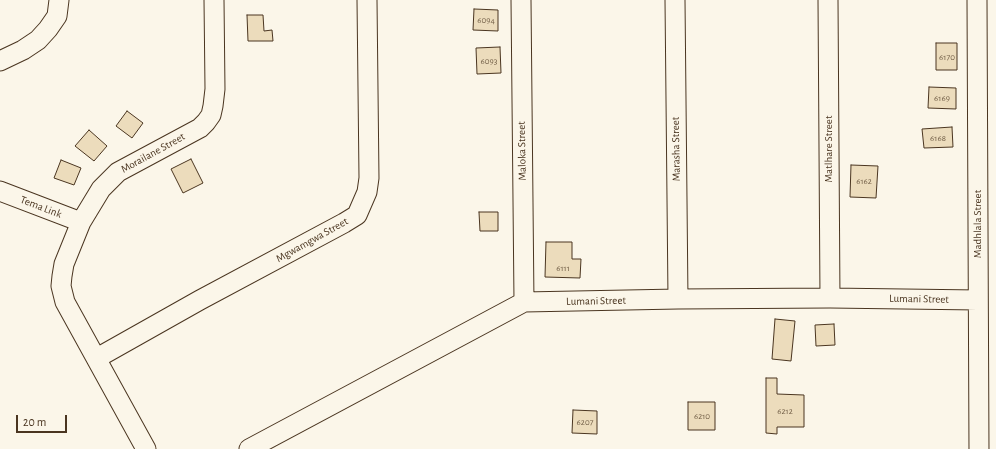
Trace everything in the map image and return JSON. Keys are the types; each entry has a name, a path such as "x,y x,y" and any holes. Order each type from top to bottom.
{"street":[{"path":"0,61 23,50 38,40 57,16 60,0"},
{"name":"Morailane Street","path":"146,449 66,302 61,286 64,264 81,222 101,189 118,172 200,128 210,115 215,88 214,0"},
{"name":"Mgwamgwa Street","path":"97,358 200,300 344,223 357,214 367,192 369,178 367,0"},
{"name":"Maloka Street","path":"521,0 524,302"},
{"name":"Marasha Street","path":"675,0 678,299"},
{"name":"Matlhare Street","path":"828,0 830,298"},
{"name":"Madhlala Street","path":"977,0 979,449"},
{"name":"Tema Link","path":"0,191 81,222"},
{"name":"Lumani Street","path":"249,449 524,302 830,298 978,300"}],"building":[{"path":"474,9 498,10 498,31 473,30"},
{"path":"247,15 263,15 264,31 272,30 273,41 248,41"},
{"path":"936,43 957,43 957,70 936,70"},
{"path":"500,47 501,73 477,74 476,48"},
{"path":"929,87 956,88 956,109 928,108"},
{"path":"127,111 143,123 132,138 116,126"},
{"path":"952,127 953,147 924,148 922,129"},
{"path":"89,130 107,146 94,161 75,146"},
{"path":"191,159 203,183 183,193 171,169"},
{"path":"61,160 81,168 74,185 54,178"},
{"path":"851,165 878,166 876,198 850,197"},
{"path":"479,212 498,212 498,231 480,231"},
{"path":"546,242 572,242 572,259 581,259 580,278 545,277"},
{"path":"775,319 795,321 791,361 772,359"},
{"path":"834,324 835,345 816,346 815,325"},
{"path":"766,378 777,378 777,394 804,395 804,427 777,427 777,434 766,433"},
{"path":"688,402 715,402 715,430 688,430"},
{"path":"573,410 597,411 597,434 572,433"}]}
